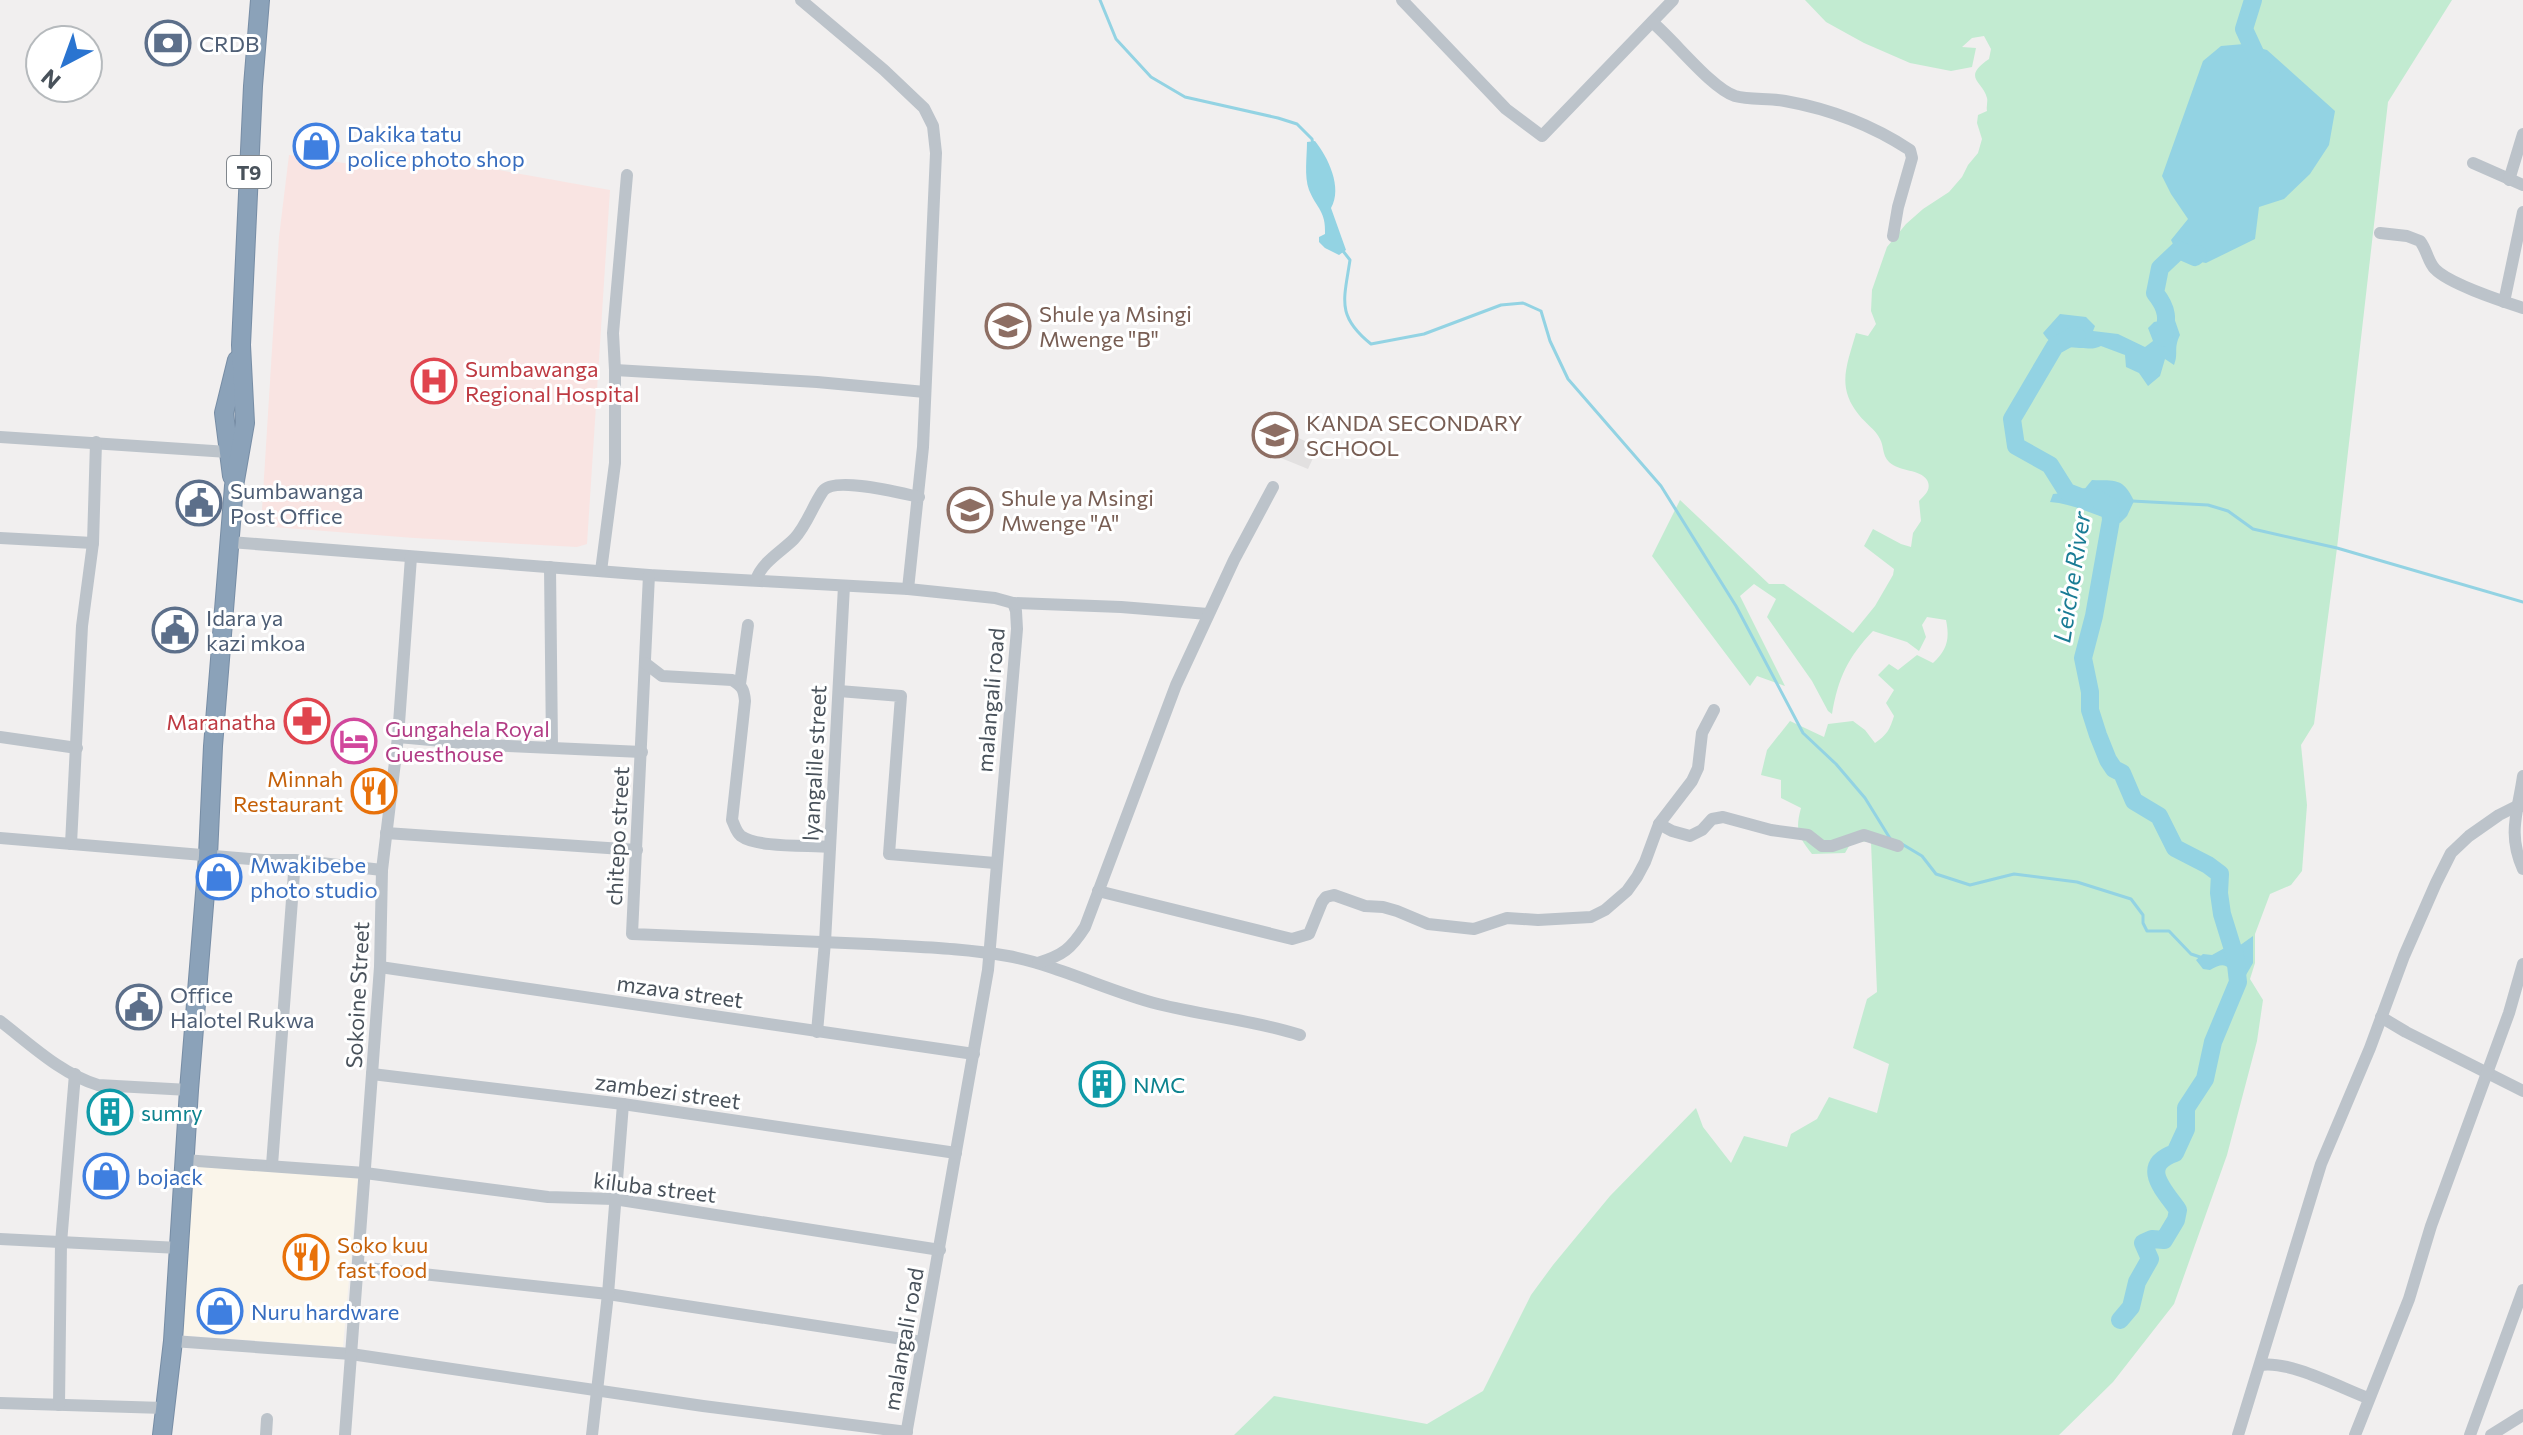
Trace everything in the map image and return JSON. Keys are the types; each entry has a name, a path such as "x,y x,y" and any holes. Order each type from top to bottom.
{"highway":[{"name":"T9","path":"162,1435 173,1341 213,746 234,486 245,429 241,345 260,0"},
{"name":"T9","path":"234,486 225,409 241,345"},
{"path":"225,409 236,407 246,410"},
{"path":"225,429 245,429"}],"street":[{"path":"801,0 924,108 933,126 936,153 925,392 919,497 908,589"},
{"path":"1402,0 1506,109 1542,136 1673,0"},
{"path":"1652,22 1710,78 1737,96 1810,105 1874,129 1910,150 1912,158 1893,236"},
{"path":"2509,180 2523,134"},
{"path":"2473,163 2523,185"},
{"path":"601,571 615,463 613,333 627,175"},
{"path":"2504,302 2523,212"},
{"path":"2380,233 2420,241 2438,272 2523,308"},
{"path":"615,370 925,392"},
{"path":"0,437 228,452"},
{"path":"71,844 82,626 93,543 96,442"},
{"path":"756,580 763,566 805,526 823,490 829,485 843,484 919,497"},
{"path":"1038,963 1072,947 1085,927 1159,726 1208,614 1273,487"},
{"path":"0,538 93,543"},
{"name":"malangali road","path":"230,542 649,575 908,589 995,598 1013,603 1017,629 988,953 974,1054 907,1434"},
{"name":"Sokoine Street","path":"345,1433 380,967 382,870 398,737 411,557"},
{"path":"550,567 552,747"},
{"name":"chitepo street","path":"649,575 637,850 629,935 825,942 988,953 1038,963 1156,1004 1300,1035"},
{"name":"lyangalile street","path":"817,1032 825,942 844,586"},
{"path":"1013,603 1208,614"},
{"path":"740,684 748,625"},
{"path":"645,663 662,676 732,680 744,690 732,820 737,832 745,839 757,842 830,847"},
{"path":"839,691 901,696 889,854 995,863"},
{"path":"1098,891 1292,939 1309,934 1322,902 1334,895 1365,906 1397,911 1428,924 1474,929 1507,918 1591,917 1605,910 1627,891 1645,862 1659,824 1692,781 1698,768 1702,733 1714,710"},
{"path":"0,737 77,748"},
{"path":"398,737 486,745 642,752"},
{"path":"2523,776 2513,840 2523,869"},
{"path":"2238,1435 2321,1164 2415,928 2451,853 2485,824 2520,806"},
{"path":"1659,824 1690,836 1702,830 1712,819 1723,817 1782,833 1808,835 1822,846 1832,846 1864,835 1898,846"},
{"path":"386,833 637,850"},
{"path":"0,838 208,856 295,860 382,870"},
{"path":"272,1165 295,860"},
{"path":"2355,1435 2409,1299 2431,1226 2509,1013 2523,964"},
{"name":"mzava street","path":"380,967 974,1054"},
{"path":"2381,1017 2523,1091"},
{"path":"0,1021 63,1069 86,1081 98,1085 189,1090"},
{"path":"59,1405 61,1243 75,1074"},
{"name":"zambezi street","path":"372,1074 623,1104 956,1153"},
{"path":"592,1435 608,1294 623,1104"},
{"name":"kiluba street","path":"184,1160 365,1173 548,1197 614,1199 940,1250"},
{"path":"0,1239 179,1248"},
{"path":"358,1267 608,1294 922,1342"},
{"path":"2470,1435 2523,1290"},
{"path":"173,1341 351,1354 907,1434"},
{"path":"2260,1365 2270,1363 2287,1367 2368,1398"},
{"path":"0,1403 164,1408"},
{"path":"2491,1435 2523,1415"},
{"path":"266,1435 267,1419"},
{"path":"345,1433 360,1435"}],"shaded area":[{"name":"Sumbawanga Regional Hospital","path":"392,151 610,190 587,544 577,547 414,538 261,526 279,237 289,155 385,169"},
{"name":"KANDA SECONDARY SCHOOL","path":"1264,422 1318,447 1308,469 1254,447"},
{"path":"189,1166 358,1178 343,1347 177,1335"}],"green space":[{"path":"1805,0 2452,0 2388,102 2314,724 2301,745 2307,805 2302,871 2291,885 2270,894 2255,934 2255,963 2250,979 2263,1000 2257,1041 2227,1155 2174,1304 2113,1382 2059,1435 1234,1435 1274,1396 1427,1424 1483,1391 1531,1295 1553,1265 1610,1196 1696,1108 1703,1127 1731,1163 1744,1136 1787,1147 1791,1134 1817,1119 1829,1097 1877,1113 1889,1064 1853,1048 1867,999 1877,992 1871,842 1852,841 1845,853 1812,854 1799,832 1801,808 1781,798 1781,780 1761,775 1767,750 1790,721 1824,737 1828,724 1853,721 1875,743 1879,740 1888,731 1894,716 1886,703 1894,690 1878,675 1889,664 1898,670 1917,655 1933,663 1946,644 1946,620 1927,617 1922,625 1926,637 1919,651 1907,642 1873,631 1845,669 1832,714 1767,617 1776,599 1754,584 1740,596 1785,686 1757,676 1750,686 1652,556 1680,500 1769,584 1784,584 1853,633 1875,606 1893,575 1894,569 1864,546 1873,529 1911,547 1913,533 1921,521 1919,501 1928,489 1927,480 1887,459 1878,436 1852,405 1846,385 1847,366 1856,333 1868,336 1876,324 1871,311 1872,290 1887,247 1906,224 1949,192 1978,153 1982,139 1978,115 1987,111 1987,100 1975,75 1989,59 1991,49 1984,36 1972,38 1962,47 1976,48 1972,67 1951,71 1910,63 1826,22"}],"water":[{"path":"2244,44 2267,50 2335,111 2329,145 2310,174 2284,199 2259,207 2255,239 2206,263 2180,258 2171,240 2188,219 2162,176 2203,61 2221,46"},
{"path":"1315,141 1325,155 1335,182 1331,208 1346,250 1339,255 1319,242 1319,237 1325,234 1324,220 1307,185 1307,142"},
{"path":"2171,309 2180,335 2174,365 2165,359 2160,376 2148,386 2139,373 2126,367 2125,355 2101,346 2059,346 2043,333 2060,314 2086,317 2095,326 2093,331 2118,334 2145,347 2153,341 2148,328 2154,322 2165,320"},
{"path":"2092,480 2118,482 2130,493 2134,501 2120,523 2050,502 2053,494 2083,491"},
{"path":"2253,936 2253,963 2235,994 2231,992 2232,979 2227,966 2203,969 2196,960 2203,954 2212,955 2230,945 2239,946"}],"waterway":[{"path":"1100,0 1116,39 1151,77 1185,97 1297,124 1312,139 1313,145"},
{"name":"Leiche River","path":"2253,0 2244,29 2262,68"},
{"name":"Leiche River","path":"2163,338 2166,314 2155,293 2160,268 2179,250 2195,257 2198,254"},
{"path":"1343,251 1350,260 1345,297 1347,316 1371,344 1424,334 1501,305 1523,303 1541,311 1550,341 1568,379 1661,486 1736,606 1803,733 1836,764 1865,798 1891,840"},
{"path":"2077,336 2055,346 2012,419 2016,446 2050,465 2067,492 2095,498 2110,507 2111,520 2094,616 2083,658 2090,692 2090,710 2108,760 2114,769 2122,773 2134,801 2159,816 2175,848 2220,874 2222,914 2235,956 2238,982 2213,1042 2205,1079 2186,1108 2186,1129 2175,1153 2164,1158 2156,1172 2178,1210 2176,1220 2164,1240 2152,1239 2143,1243 2150,1259 2137,1282 2131,1307 2120,1320"},
{"path":"2132,501 2208,505 2228,511 2253,529 2337,548 2523,602"},
{"path":"1902,844 1922,856 1936,874 1970,885 2014,874 2077,882 2131,899 2143,915 2147,931 2169,931 2191,954 2200,957"}],"place":[{"name":"CRDB","path":"168,43"},
{"name":"Dakika tatu police photo shop","path":"316,146"},
{"name":"Shule ya Msingi Mwenge \"B\"","path":"1008,326"},
{"name":"Sumbawanga Regional Hospital","path":"434,381"},
{"name":"KANDA SECONDARY SCHOOL","path":"1275,435"},
{"name":"Sumbawanga Post Office","path":"199,503"},
{"name":"Shule ya Msingi Mwenge \"A\"","path":"970,510"},
{"name":"Idara ya kazi mkoa","path":"175,630"},
{"name":"Maranatha","path":"307,721"},
{"name":"Gungahela Royal Guesthouse","path":"354,741"},
{"name":"Minnah Restaurant","path":"374,791"},
{"name":"Mwakibebe photo studio","path":"219,877"},
{"name":"Office Halotel Rukwa","path":"139,1007"},
{"name":"NMC","path":"1102,1084"},
{"name":"sumry","path":"110,1112"},
{"name":"bojack","path":"106,1176"},
{"name":"Soko kuu fast food","path":"306,1257"},
{"name":"Nuru hardware","path":"220,1311"}]}
